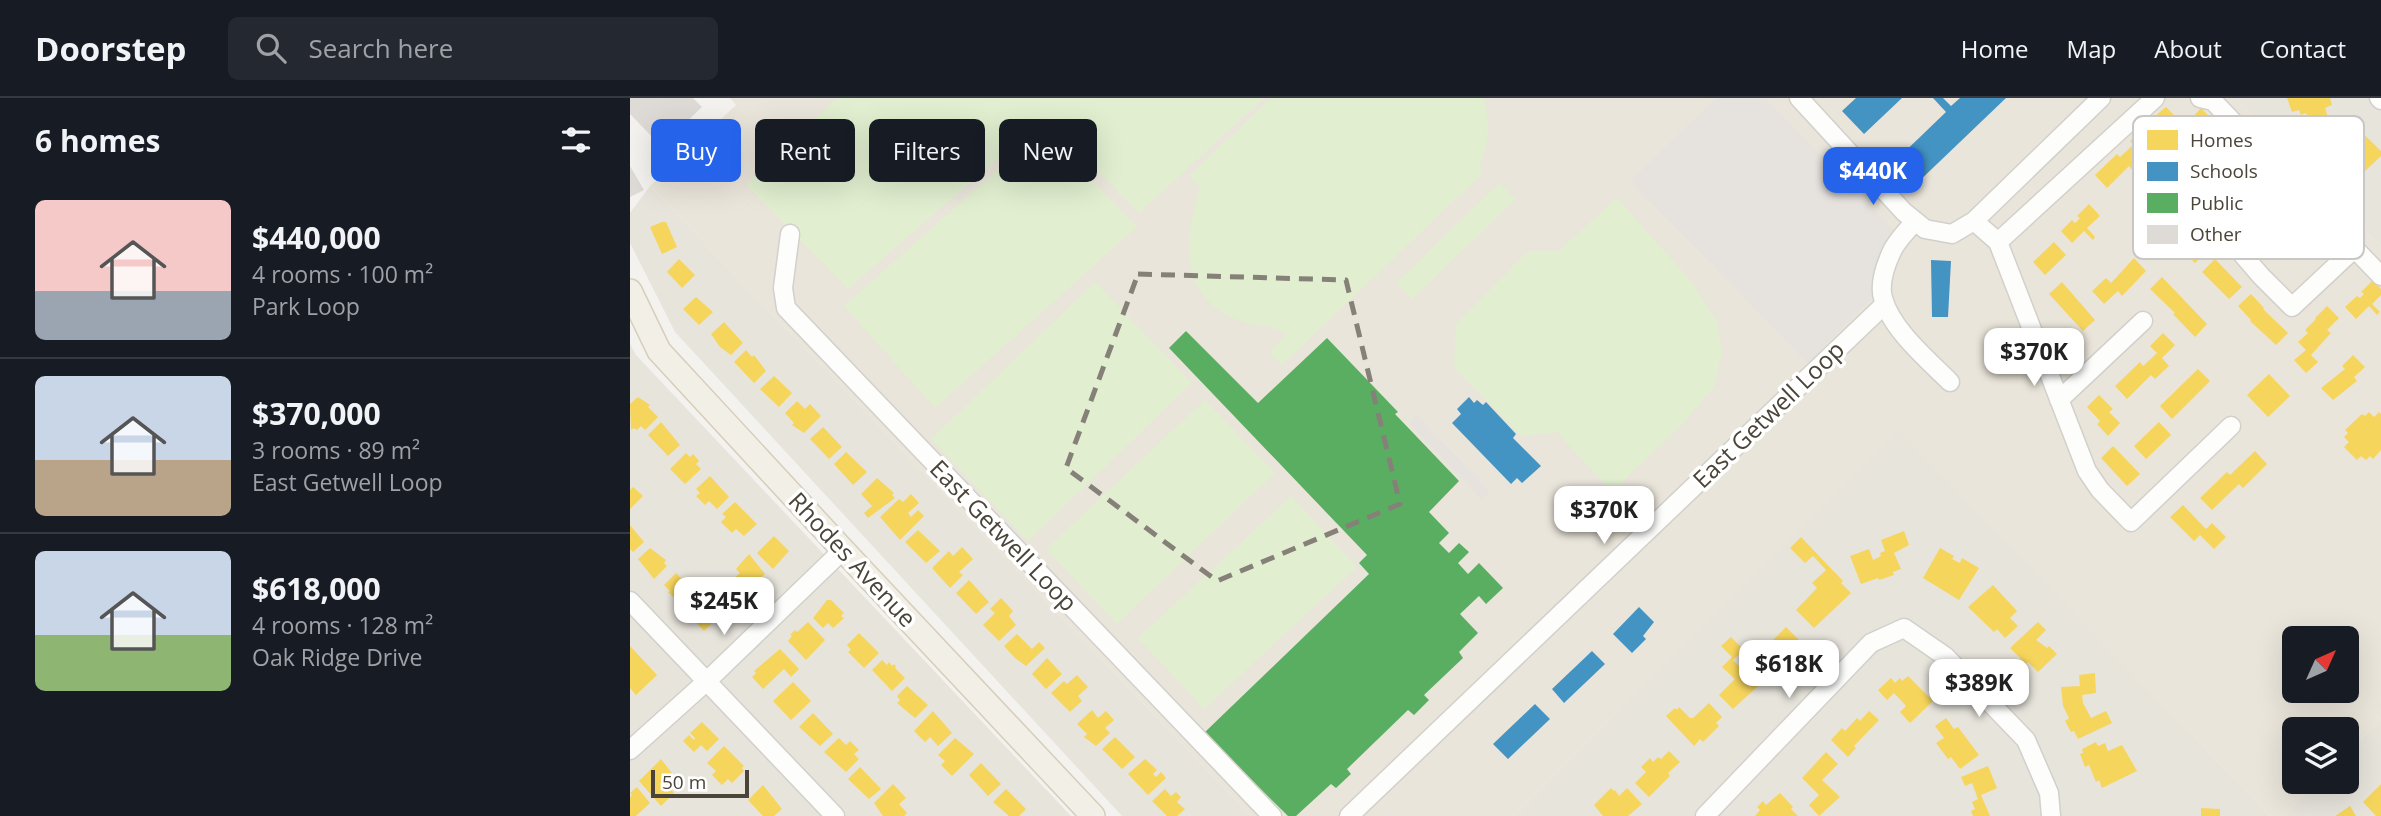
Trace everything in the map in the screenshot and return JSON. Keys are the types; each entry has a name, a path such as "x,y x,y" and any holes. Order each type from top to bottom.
{"main road":[{"name":"Rhodes Avenue","path":"630,290 659,351 1093,816"}],"street":[{"path":"1799,98 1904,212 1925,229 1952,234 1974,221 2101,98"},
{"path":"2135,116 2155,98"},
{"path":"2206,99 2223,116"},
{"path":"1998,242 2133,118"},
{"path":"1915,221 1893,249 1883,275 1882,296 1889,313 1909,341 1950,382"},
{"path":"1974,221 1998,242 2087,471 2100,490 2131,522 2231,426"},
{"name":"East Getwell Loop","path":"790,234 783,288 786,309 1272,816"},
{"path":"2364,258 2381,276"},
{"path":"2246,259 2292,306 2343,259"},
{"name":"East Getwell Loop","path":"1349,816 1885,304"},
{"path":"2059,400 2143,321"},
{"path":"630,750 707,681 843,550"},
{"path":"630,601 833,815"},
{"path":"1705,816 1871,643 1904,628 1946,657 2026,740 2049,793 2051,816"}],"highlighted area":[{"path":"1138,274 1346,280 1400,504 1217,581 1066,468"}],"shaded area":[{"path":"730,98 2236,98 2254,116 2133,116 2133,259 2364,259 2364,229 2381,246 2381,719 2359,741 2359,717 2282,717 2282,794 2305,794 2283,816 2270,816 1899,431 1514,816 1251,816 650,186 654,182 741,182 741,119 721,119 736,105"},
{"path":"1716,98 1765,98 1894,231 1878,267 1876,294 1808,363 1630,181"},
{"path":"2236,98 2381,98 2381,246 2364,229 2364,116 2254,116"},
{"path":"650,186 1251,816 1122,816 675,332 630,243 630,213"},
{"path":"630,344 636,355 1071,816 630,816"},
{"path":"1417,415 1490,492 1482,500 1409,423"},
{"path":"1899,430 2270,816 1514,816"},
{"path":"2381,719 2381,816 2283,816 2305,794 2359,794 2359,741"}],"green space":[{"path":"837,98 1264,98 1139,213 1097,170 1097,119 999,119 999,157 985,169 985,119 869,119 869,182 971,182 848,289 746,185 755,176 755,182 855,182 855,119 815,119"},
{"path":"1271,98 1484,98 1488,125 1485,151 1479,168 1483,173 1282,365 1269,352 1286,335 1278,329 1246,323 1224,313 1208,301 1197,285 1191,268 1189,249 1190,229 1200,188 1189,176"},
{"path":"999,168 999,182 1094,182 1137,227 935,408 844,306"},
{"path":"1499,183 1516,199 1412,299 1396,283"},
{"path":"1617,198 1691,281 1717,322 1722,353 1714,387 1684,422 1612,492 1557,432 1521,436 1454,367 1456,324 1528,251 1559,251"},
{"path":"1095,282 1192,383 1028,541 931,439"},
{"path":"1205,400 1275,473 1117,624 1046,549"},
{"path":"1291,496 1357,567 1204,709 1138,638"}],"building: Homes":[{"path":"2287,98 2330,98 2332,105 2325,108 2327,116 2307,116 2306,113 2301,115 2299,110 2292,112"},
{"path":"2166,107 2175,116 2155,116"},
{"path":"2201,108 2209,116 2194,116"},
{"path":"2364,134 2381,151 2381,156 2365,171"},
{"path":"2133,145 2133,169 2129,166 2107,188 2095,175 2117,154 2120,157"},
{"path":"2089,204 2100,216 2087,228 2095,237 2093,240 2084,231 2072,243 2061,231 2072,220 2075,223 2080,218 2077,216"},
{"path":"666,222 677,247 662,254 650,227"},
{"path":"2054,242 2066,255 2045,275 2033,262"},
{"path":"679,259 695,275 682,288 667,272"},
{"path":"2133,259 2146,271 2122,296 2118,291 2104,304 2092,291 2106,278 2111,283"},
{"path":"2215,259 2242,287 2229,299 2202,272"},
{"path":"2162,277 2207,324 2195,337 2150,289"},
{"path":"2373,280 2381,289 2381,295 2372,304 2380,312 2377,315 2369,306 2356,319 2345,307 2357,296 2360,298 2364,294 2361,292"},
{"path":"2062,282 2095,320 2083,331 2049,294"},
{"path":"2251,294 2288,333 2276,345 2238,306"},
{"path":"696,297 713,312 699,325 683,309"},
{"path":"2327,306 2339,318 2327,330 2331,333 2311,355 2318,362 2306,373 2294,360 2306,350 2298,342 2308,333 2305,330"},
{"path":"724,322 743,343 731,355 720,347 711,334"},
{"path":"2163,333 2175,345 2162,358 2169,366 2155,379 2151,375 2127,399 2115,386 2140,362 2143,366 2157,353 2150,346"},
{"path":"746,350 752,357 754,355 766,371 754,383 734,362"},
{"path":"2353,355 2365,367 2354,377 2357,381 2333,400 2321,388 2345,369 2342,366"},
{"path":"2198,369 2210,381 2172,419 2160,406"},
{"path":"2269,374 2290,396 2268,417 2247,395"},
{"path":"774,376 792,393 779,407 760,389"},
{"path":"2099,395 2113,409 2109,412 2120,423 2108,436 2097,424 2100,421 2087,407"},
{"path":"638,397 650,405 648,407 658,417 645,430 641,426 637,430 631,430 630,404"},
{"path":"797,401 805,409 810,404 821,416 804,433 792,425 794,423 785,413"},
{"path":"2369,412 2374,417 2379,412 2381,414 2381,450 2373,459 2370,456 2366,460 2361,456 2357,460 2344,447 2349,442 2344,437 2348,433 2345,430 2362,414 2365,416"},
{"path":"661,422 680,445 668,456 648,435"},
{"path":"2159,422 2171,435 2146,459 2134,446"},
{"path":"823,427 842,447 829,459 810,439"},
{"path":"2113,446 2140,474 2127,486 2101,458"},
{"path":"2255,451 2267,464 2243,488 2239,484 2212,510 2200,498 2227,472 2230,475"},
{"path":"846,452 867,472 853,485 834,464"},
{"path":"686,453 690,457 693,454 701,469 685,484 670,469"},
{"path":"710,476 729,497 717,509 709,501 705,505 696,496 700,493 696,489"},
{"path":"877,478 894,493 892,495 895,498 868,518 864,513 872,506 861,494"},
{"path":"633,487 643,496 630,509 630,490"},
{"path":"911,494 919,503 908,513 911,517 918,510 924,516 900,540 880,517 899,499 903,502"},
{"path":"735,502 757,524 744,536 736,529 732,533 721,522 726,517 722,514"},
{"path":"2183,505 2206,529 2212,523 2226,537 2214,549 2200,535 2194,541 2170,517"},
{"path":"630,525 644,542 633,552 630,549"},
{"path":"918,530 940,551 926,563 905,542"},
{"path":"1904,531 1909,545 1894,553 1901,569 1893,572 1894,575 1861,584 1850,556 1869,549 1873,560 1885,551 1881,540"},
{"path":"774,536 789,551 773,569 757,553"},
{"path":"1801,537 1851,593 1814,628 1796,610 1817,588 1812,583 1826,570 1813,556 1805,563 1790,548"},
{"path":"962,547 973,559 959,572 963,575 950,588 932,568 949,551 953,556"},
{"path":"650,548 666,560 664,563 667,566 654,579 638,559"},
{"path":"1940,548 1954,556 1952,559 1960,563 1962,558 1979,568 1959,600 1923,578"},
{"path":"749,554 765,574 760,579 763,581 744,593 732,580 740,573 736,569"},
{"path":"676,573 693,591 680,603 664,585"},
{"path":"969,580 989,602 976,614 956,593"},
{"path":"1993,585 2017,611 2010,618 2018,626 2005,638 1997,629 1994,632 1968,607"},
{"path":"712,587 718,593 721,590 733,603 704,631 685,611 691,605 699,613 701,611 693,602 697,598 699,600"},
{"path":"1001,598 1013,611 1009,616 1016,625 999,641 983,625 995,613 990,609"},
{"path":"827,600 831,600 844,613 841,616 844,618 833,628 828,623 823,628 813,618"},
{"path":"808,622 825,640 806,660 788,641 795,630 797,632"},
{"path":"2038,622 2046,630 2036,640 2047,648 2049,646 2057,654 2038,672 2010,648"},
{"path":"1786,627 1799,640 1770,669 1757,656"},
{"path":"859,633 879,653 864,668 848,652 851,650 847,645"},
{"path":"1017,634 1032,649 1039,642 1045,648 1026,666 1004,646"},
{"path":"1731,637 1744,650 1733,660 1758,686 1733,709 1719,695 1735,679 1722,667 1732,657 1721,646"},
{"path":"630,646 657,675 636,695 630,688"},
{"path":"780,649 799,669 791,677 784,669 763,689 752,677 756,673 754,671"},
{"path":"1047,658 1062,674 1046,689 1032,674"},
{"path":"882,660 887,665 889,662 892,666 894,664 905,678 892,691 872,670"},
{"path":"2095,673 2096,693 2082,695 2083,703 2091,718 2106,711 2112,723 2078,739 2065,721 2069,718 2063,706 2061,687 2080,686 2079,675"},
{"path":"1077,675 1088,687 1078,696 1082,701 1070,712 1051,693 1064,681 1067,684"},
{"path":"1908,676 1933,701 1910,723 1900,712 1906,706 1894,693 1887,700 1878,690 1891,678 1895,683"},
{"path":"793,682 811,701 791,720 773,701"},
{"path":"907,686 928,705 915,718 897,703 900,700 897,696"},
{"path":"1709,703 1722,717 1716,723 1719,726 1703,742 1700,739 1694,746 1666,716 1679,707 1693,718"},
{"path":"1092,710 1098,718 1106,711 1114,720 1105,728 1110,733 1096,746 1084,737 1087,734 1077,724"},
{"path":"933,711 952,733 938,746 930,737 925,742 914,731"},
{"path":"1869,711 1879,720 1854,746 1856,748 1848,757 1831,740 1842,728 1845,731 1857,718 1860,721"},
{"path":"813,713 833,734 820,746 799,727"},
{"path":"1946,718 1954,729 1958,727 1979,755 1960,769 1936,743 1944,738 1935,726"},
{"path":"702,722 719,739 707,751 701,745 694,752 683,741 689,735 694,740 690,733"},
{"path":"1115,737 1135,757 1122,769 1102,749"},
{"path":"839,738 846,745 850,741 859,750 854,754 859,759 846,772 824,752"},
{"path":"955,738 974,754 952,776 941,765 945,761 938,755"},
{"path":"2096,742 2098,746 2105,743 2108,751 2122,745 2137,771 2102,788 2099,780 2096,782 2089,765 2085,767 2080,754 2083,753 2082,749"},
{"path":"724,746 744,766 744,771 732,783 728,779 722,785 712,775 716,771 707,763"},
{"path":"1669,751 1680,762 1649,797 1635,783 1646,772 1641,767 1650,758 1653,762"},
{"path":"1826,752 1838,764 1822,780 1840,797 1819,816 1809,805 1819,795 1802,778"},
{"path":"661,759 675,777 667,785 674,793 661,806 639,781"},
{"path":"1145,759 1157,770 1153,774 1156,777 1161,772 1166,778 1148,795 1128,774"},
{"path":"981,763 1001,784 988,796 969,775"},
{"path":"1988,766 1997,788 1981,795 1990,816 1973,816 1971,811 1975,809 1972,802 1978,799 1972,783 1965,786 1961,777"},
{"path":"860,767 881,789 869,799 848,779"},
{"path":"893,784 906,798 899,804 907,813 904,816 883,816 874,803"},
{"path":"2381,784 2381,816 2376,816 2363,802"},
{"path":"763,785 782,809 774,816 763,816 748,800"},
{"path":"637,787 650,803 636,816 630,816 630,793"},
{"path":"1611,788 1619,796 1627,788 1642,804 1628,816 1603,816 1594,805"},
{"path":"1006,789 1026,809 1019,816 1009,816 993,802"},
{"path":"1165,789 1171,796 1176,792 1181,797 1177,802 1185,809 1177,816 1167,816 1152,801"},
{"path":"1780,793 1798,816 1755,816 1760,810 1757,807 1763,801 1766,805"},
{"path":"2350,806 2356,816 2335,816"},
{"path":"2201,808 2220,809 2220,816 2201,816"}],"building: Schools":[{"path":"1856,98 1902,98 1864,134 1842,111"},
{"path":"1933,98 1943,98 1951,106 1960,98 2006,98 1914,186 1905,177 1902,180 1898,175 1901,172 1893,163 1946,112"},
{"path":"1931,260 1951,261 1948,317 1932,317"},
{"path":"1469,397 1474,403 1477,400 1483,405 1486,402 1516,434 1513,438 1541,466 1522,483 1517,478 1511,484 1452,423 1461,414 1457,409"},
{"path":"1639,607 1654,622 1643,636 1646,639 1632,653 1613,634"},
{"path":"1592,651 1605,664 1564,703 1552,689"},
{"path":"1535,704 1550,719 1508,759 1493,744"}],"building: Public":[{"path":"1186,331 1258,403 1327,338 1459,481 1429,512 1449,533 1439,543 1449,553 1459,543 1469,552 1458,563 1468,574 1479,563 1503,588 1486,604 1479,596 1460,614 1478,633 1459,652 1463,658 1424,695 1429,700 1414,715 1408,710 1347,769 1351,774 1336,788 1331,784 1296,816 1288,816 1204,733 1369,574 1359,563 1367,555 1169,348"}],"building: Other":[{"path":"630,98 693,98 702,107 689,119 651,119 651,136 630,114"},
{"path":"630,166 644,190 630,197"}]}
